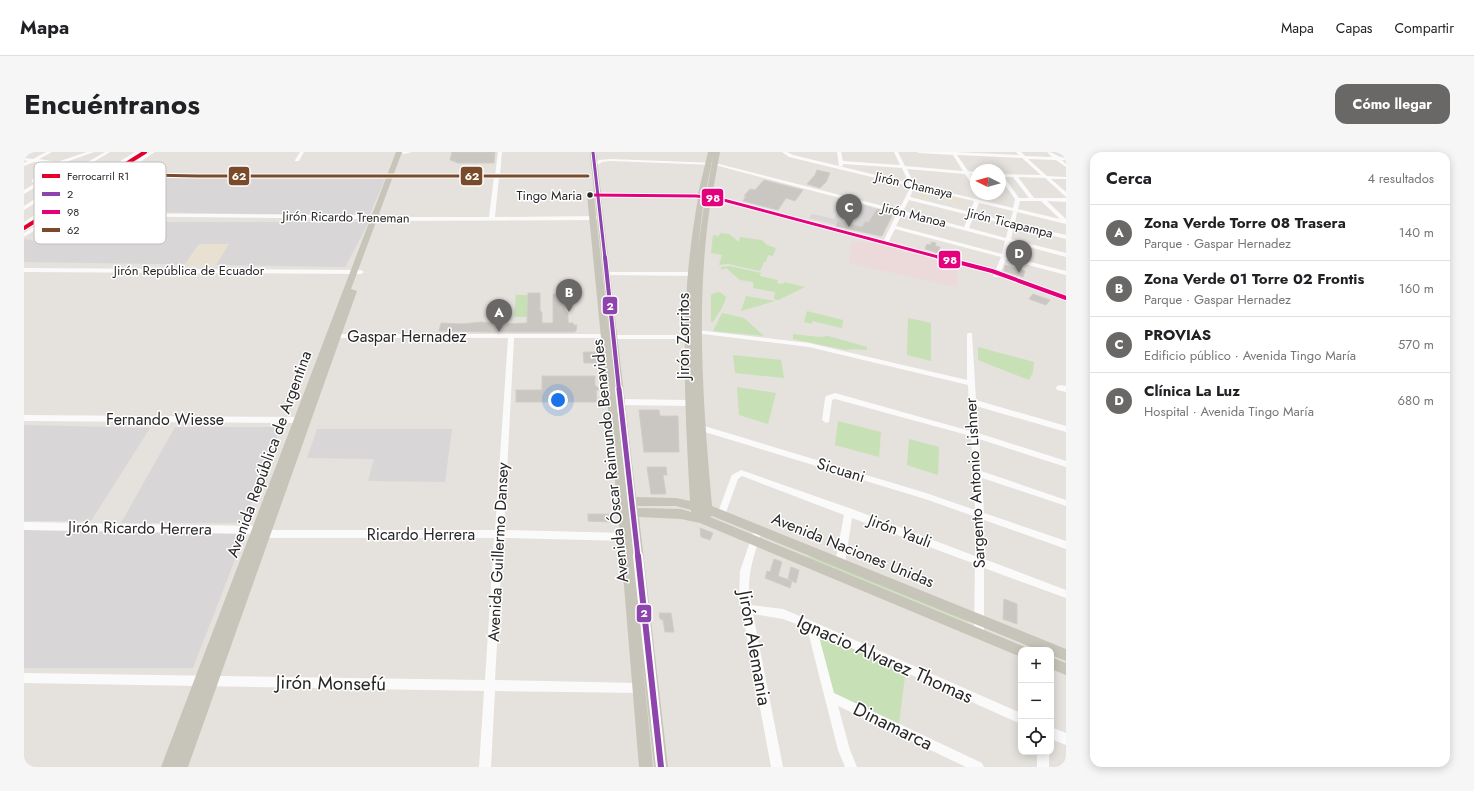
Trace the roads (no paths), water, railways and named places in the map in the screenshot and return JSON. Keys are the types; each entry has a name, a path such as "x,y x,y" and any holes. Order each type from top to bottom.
{"main road":[{"name":"Avenida República de Argentina","path":"393,176 399,152"},
{"name":"Avenida República de Argentina","path":"181,767 212,681 261,532 377,218 404,152"},
{"name":"Avenida Óscar Raimundo Benavides","path":"591,152 594,166 596,218 627,506 661,767"},
{"name":"Avenida Óscar Raimundo Benavides","path":"591,152 588,176 594,197"},
{"name":"Jirón Zorritos","path":"696,517 690,403 694,336 695,274 710,152"},
{"name":"Jirón Zorritos","path":"704,198 715,164 717,152"},
{"path":"594,197 704,198 885,243 997,274 1066,302"},
{"name":"Avenida Óscar Raimundo Benavides","path":"596,218 607,274 609,337 620,402 627,506 625,537 646,767"},
{"path":"1026,285 1066,298"},
{"name":"Jirón Zorritos","path":"694,336 708,521"},
{"name":"Avenida Naciones Unidas","path":"627,506 676,502 695,505 707,509 722,515 756,535 1018,649"},
{"name":"Avenida Naciones Unidas","path":"627,506 696,517 840,563 1066,655"},
{"name":"Avenida República de Argentina","path":"168,767 200,681 261,532"},
{"path":"1054,664 1066,669"}],"street":[{"path":"24,165 50,152"},
{"path":"59,162 92,152"},
{"path":"92,162 108,152"},
{"path":"122,162 138,152"},
{"path":"137,162 153,152"},
{"path":"297,160 302,152"},
{"path":"404,152 410,152"},
{"path":"492,218 500,152"},
{"path":"591,152 602,158 610,160"},
{"path":"839,152 841,168"},
{"path":"885,243 912,185 896,152"},
{"path":"919,152 1066,159"},
{"path":"1018,152 1066,195"},
{"path":"1049,152 1066,166"},
{"name":"Jirón Chamaya","path":"784,153 970,198"},
{"path":"954,153 970,177"},
{"path":"24,159 49,162"},
{"path":"594,166 601,162 610,160"},
{"name":"Jirón Manoa","path":"610,160 715,164 1066,255"},
{"path":"840,162 967,173"},
{"path":"166,175 588,176"},
{"path":"1006,175 1066,178"},
{"path":"1014,176 1033,200"},
{"path":"1006,183 1018,199 1066,200"},
{"path":"24,192 34,186"},
{"path":"24,192 34,193"},
{"name":"Jirón Ticapampa","path":"907,198 1066,238"},
{"path":"997,274 1004,256 1018,199"},
{"path":"966,229 977,200"},
{"name":"Jirón Chamaya","path":"977,200 1066,222"},
{"path":"1043,200 1066,222"},
{"path":"24,208 34,202"},
{"path":"25,222 34,216"},
{"name":"Jirón Ricardo Treneman","path":"166,216 596,218"},
{"path":"893,227 1066,273"},
{"path":"24,235 34,229"},
{"name":"Jirón República de Ecuador","path":"24,270 357,272"},
{"path":"607,274 695,274"},
{"name":"Sargento Antonio Lishner","path":"970,334 972,402 980,515 979,633"},
{"name":"Gaspar Hernadez","path":"333,336 694,336 809,345 971,383"},
{"name":"Avenida Guillermo Dansey","path":"485,767 511,336"},
{"path":"826,420 829,399 830,397 835,396 975,435 1066,464"},
{"path":"620,402 690,403"},
{"path":"972,402 1066,429"},
{"name":"Fernando Wiesse","path":"24,418 302,420"},
{"name":"Sicuani","path":"701,428 896,486 1066,545"},
{"name":"Jirón Yauli","path":"722,515 735,477 741,473 1066,594"},
{"path":"977,473 1066,502"},
{"path":"840,563 849,512"},
{"name":"Jirón Ricardo Herrera","path":"24,526 261,532"},
{"name":"Ricardo Herrera","path":"261,532 499,534 625,537"},
{"name":"Jirón Alemania","path":"756,535 743,582 746,609 777,767"},
{"name":"Ignacio Alvarez Thomas","path":"746,609 783,614 811,625 1018,718"},
{"path":"811,625 829,696 847,759 851,767"},
{"name":"Jirón Monsefú","path":"24,678 639,688"},
{"name":"Dinamarca","path":"829,696 978,767"},
{"path":"1054,734 1066,739"},
{"path":"1043,755 1043,767"}],"rail line":[{"name":"R1","path":"129,162 145,152"},
{"name":"R1","path":"24,228 34,222"}],"place":[{"name":"Tingo Maria","path":"590,195"},
{"name":"PROVIAS","path":"849,227"},
{"name":"Clínica La Luz","path":"1019,273"},
{"name":"Zona Verde 01 Torre 02 Frontis","path":"569,312"},
{"name":"Zona Verde Torre 08 Trasera","path":"499,332"}]}
